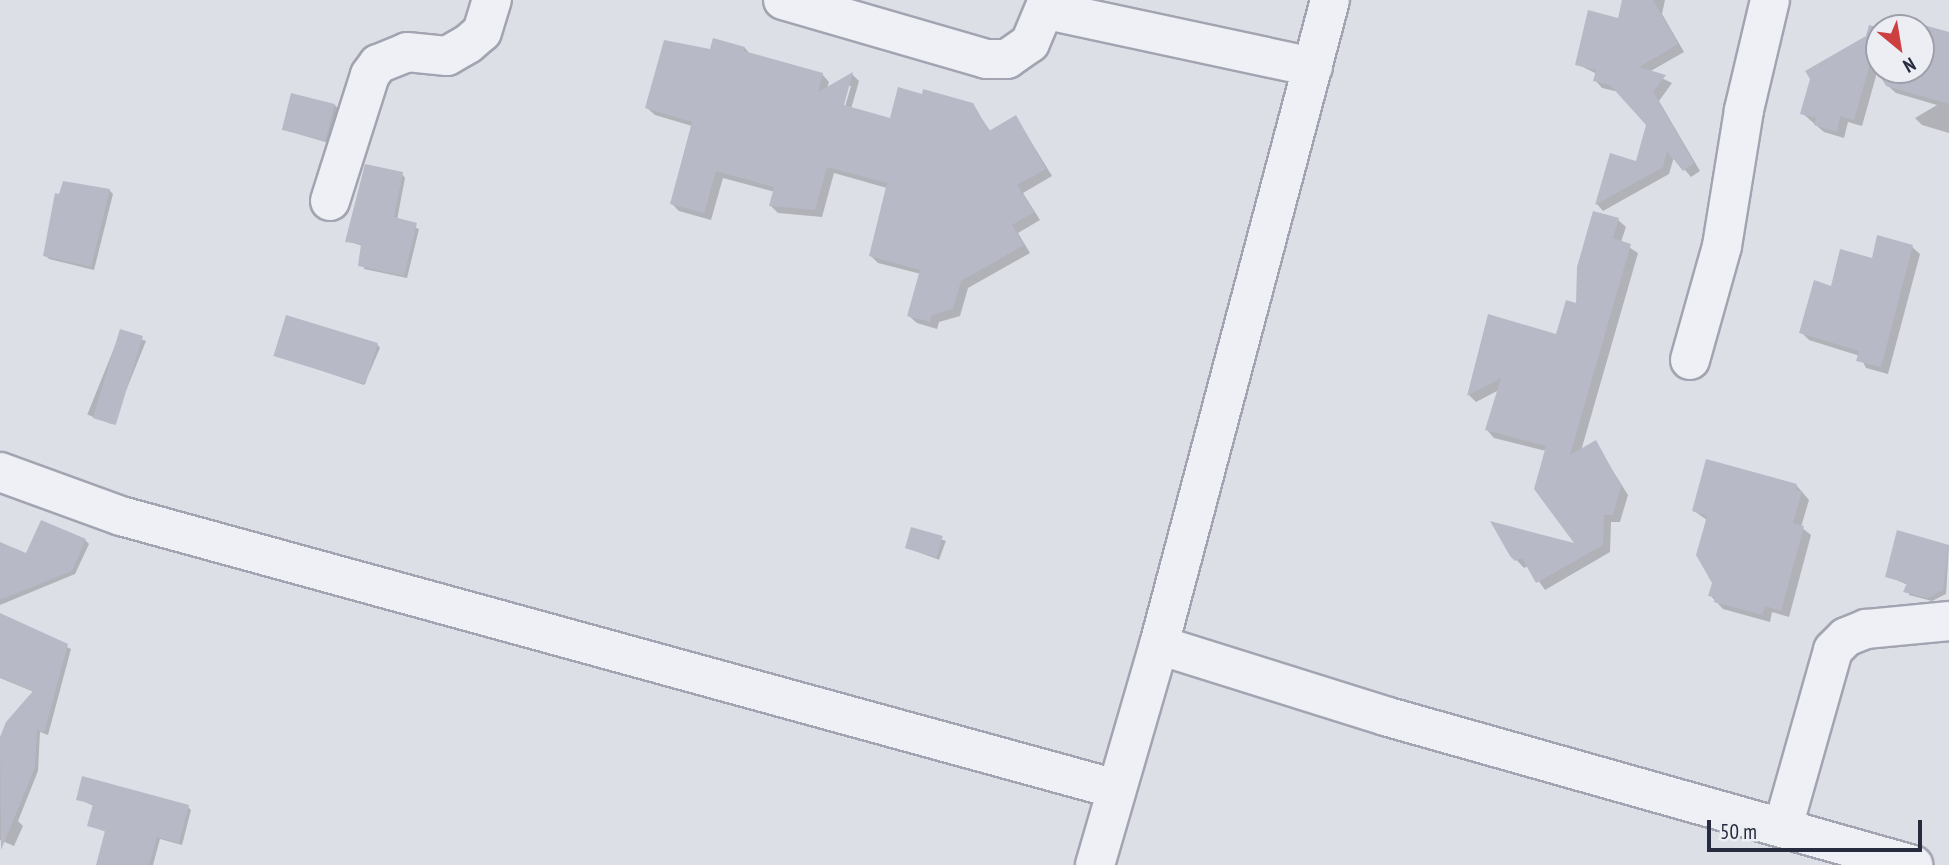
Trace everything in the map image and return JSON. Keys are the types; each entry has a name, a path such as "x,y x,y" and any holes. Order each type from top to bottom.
{"street":[{"path":"330,201 370,75 378,64 407,52 447,55 468,44 482,32 492,0"},
{"path":"783,0 986,59 1007,59 1021,52 1047,5 1313,67"},
{"path":"1095,865 1159,645 1330,0"},
{"path":"1690,360 1722,246 1744,110 1770,0"},
{"path":"0,471 121,516 1116,789"},
{"path":"1783,827 1833,650 1846,637 1866,629 1949,621"},
{"path":"1159,645 1385,716 1913,865"}],"building":[{"path":"1622,0 1653,0 1678,44 1639,67 1666,75 1653,92 1694,163 1683,171 1667,151 1663,167 1595,205 1610,153 1636,161 1646,125 1610,85 1593,81 1596,70 1575,65 1588,10 1618,18"},
{"path":"1935,28 1949,32 1949,104 1885,84 1935,84"},
{"path":"1865,37 1865,81 1854,120 1840,116 1837,132 1814,125 1816,118 1800,114 1810,79 1805,71"},
{"path":"713,38 745,47 744,51 823,73 818,92 853,72 844,105 890,118 898,87 922,94 923,89 973,103 989,131 1016,115 1046,169 1017,185 1034,212 1012,225 1024,245 961,281 953,309 932,315 930,322 907,316 920,270 869,256 887,183 827,167 815,210 769,206 774,187 716,171 704,213 670,204 692,122 645,108 664,40 710,49"},
{"path":"291,93 335,104 325,141 282,130"},
{"path":"365,164 403,172 394,217 417,223 404,276 358,266 361,244 345,242"},
{"path":"63,181 110,189 91,267 43,256 55,193 59,194"},
{"path":"1593,211 1619,218 1613,238 1631,244 1570,455 1596,440 1621,486 1613,515 1604,515 1603,545 1536,583 1522,558 1515,561 1510,556 1490,521 1574,543 1534,489 1546,446 1485,430 1501,378 1467,396 1488,314 1556,334 1566,300 1576,303 1577,267"},
{"path":"1877,235 1913,245 1881,367 1856,361 1859,351 1799,333 1814,280 1831,286 1840,249 1872,258"},
{"path":"286,315 378,343 365,384 273,356"},
{"path":"120,329 143,336 116,425 93,418"},
{"path":"1706,459 1797,484 1796,490 1802,491 1793,523 1804,526 1781,611 1765,606 1762,615 1714,602 1715,597 1708,596 1712,583 1696,555 1707,516 1692,511"},
{"path":"41,520 86,539 72,571 0,600 0,542 26,553"},
{"path":"911,527 943,536 937,557 905,548"},
{"path":"1897,530 1949,545 1943,590 1928,598 1903,592 1907,583 1885,577"},
{"path":"0,613 68,644 44,733 37,729 35,767 1,850 0,737 6,722 33,691 0,677"},
{"path":"82,776 189,805 179,843 157,837 149,865 96,865 105,831 87,826 93,804 76,800"}]}
